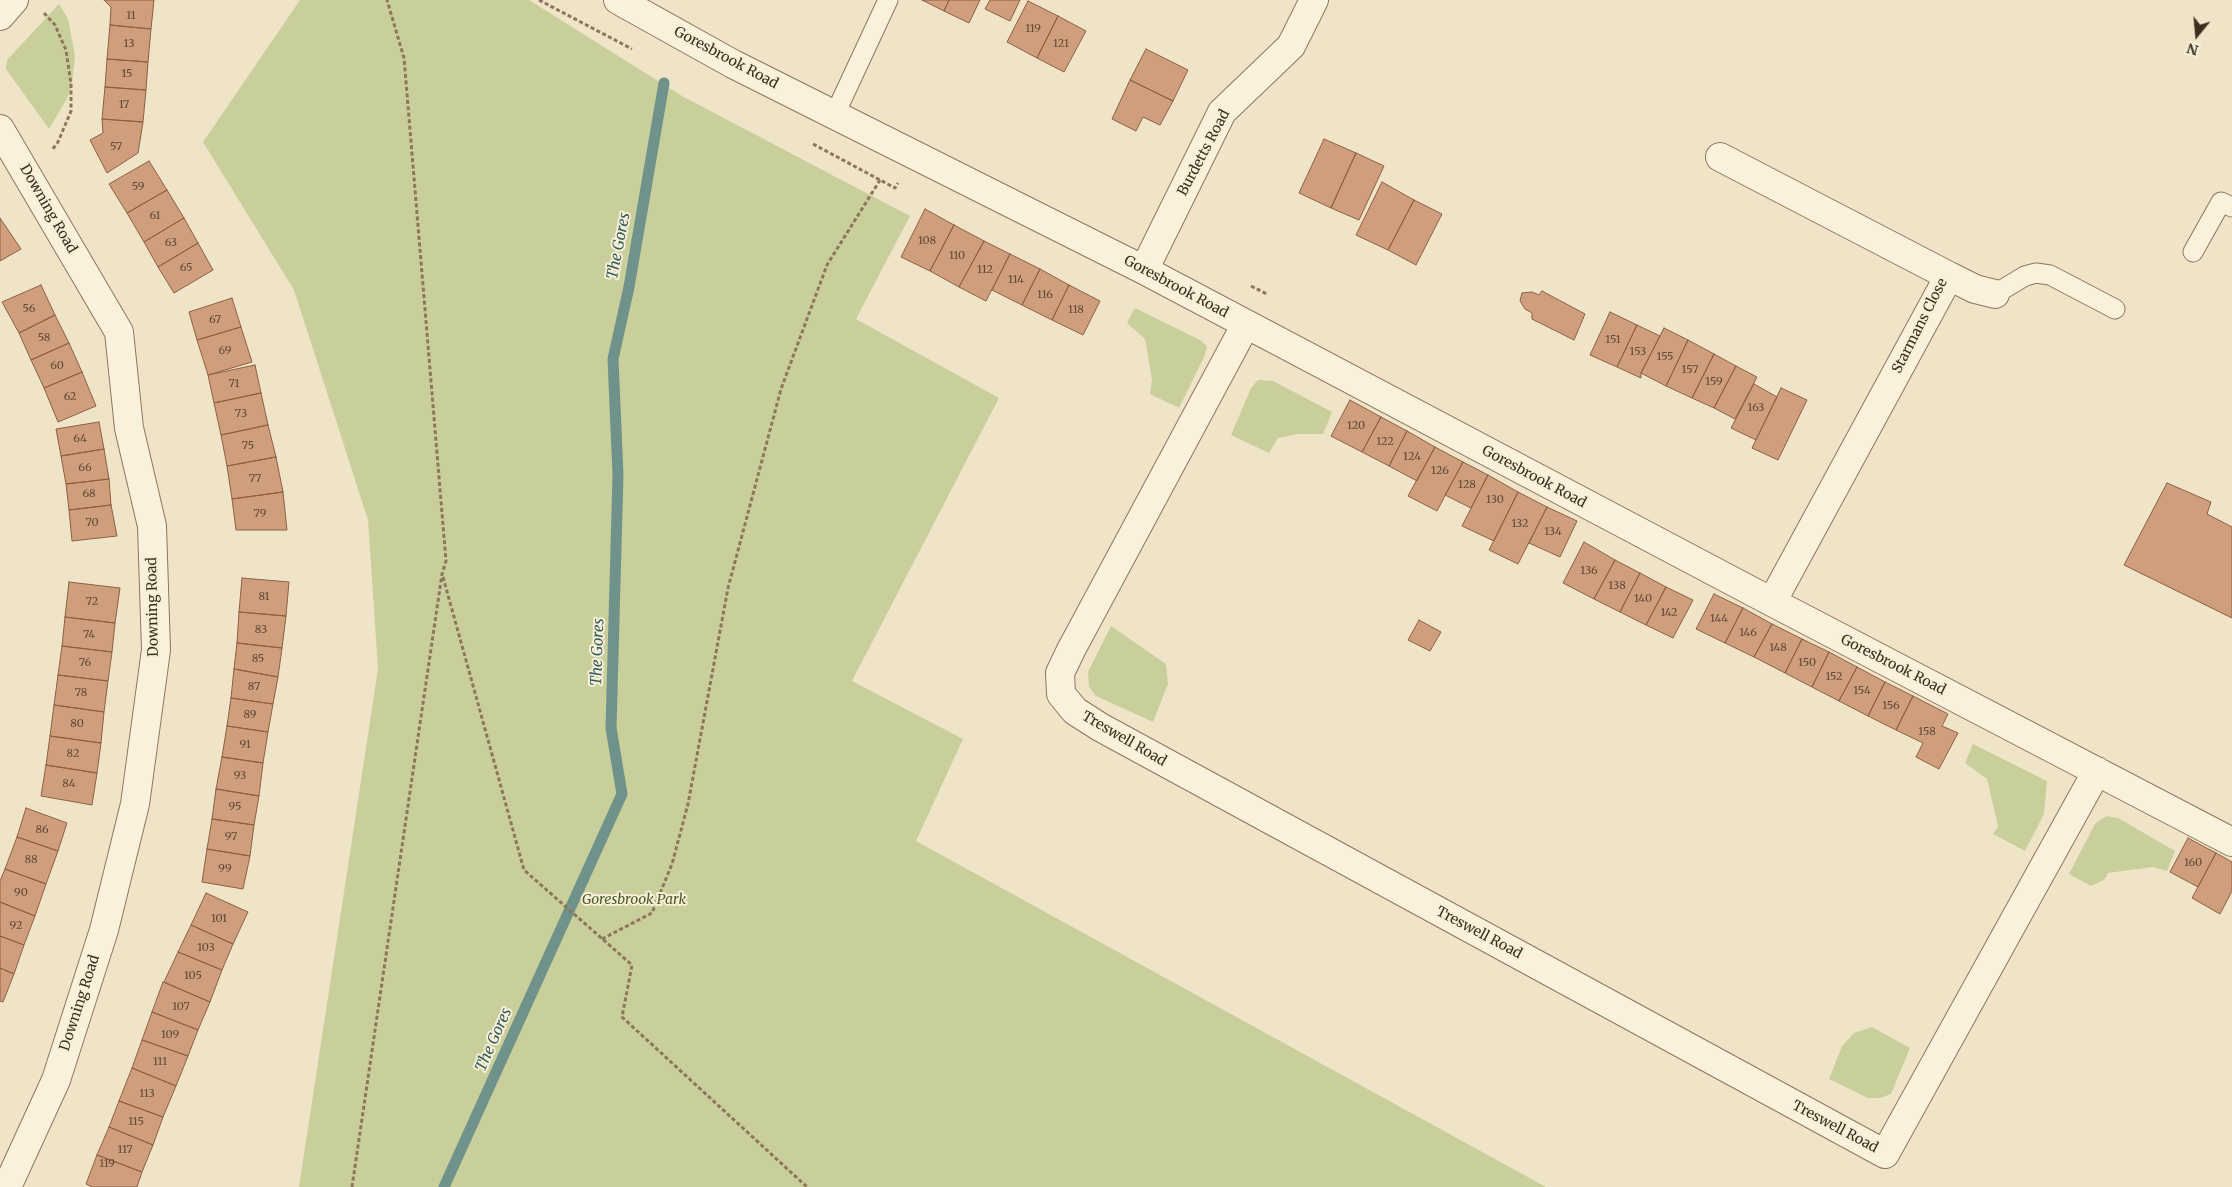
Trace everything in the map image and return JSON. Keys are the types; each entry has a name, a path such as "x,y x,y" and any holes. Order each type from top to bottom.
{"street":[{"name":"Goresbrook Road","path":"618,0 734,64 1144,270 1772,602 2232,842"},
{"name":"Burdetts Road","path":"1144,270 1222,112 1291,46 1314,0"},
{"path":"0,16 26,3"},
{"name":"Downing Road","path":"0,129 119,332 129,428 152,526 156,650 135,804 104,930 56,1080 6,1187"},
{"name":"Starmans Close","path":"1720,157 1949,276 1772,602"},
{"path":"1949,276 1975,289 1995,294"},
{"name":"Treswell Road","path":"1246,324 1070,650 1060,673 1061,694 1075,711 1100,727 1885,1154 2097,771"}],"lane":[{"path":"835,114 888,0"},
{"path":"2193,252 2221,202 2232,208"},
{"path":"1995,294 2025,276 2036,273 2050,275 2115,309"}],"path":[{"path":"352,1187 442,574 446,561 404,58 387,0"},
{"path":"26,3 55,25 66,50 72,84 71,112 58,142 41,167 28,175"},
{"path":"602,939 652,913 672,864 688,804 728,588 781,389 828,265 880,180"},
{"path":"442,574 524,870 632,965 622,1017 807,1187"}],"green space":[{"name":"Goresbrook Park","path":"300,0 529,0 682,96 910,216 856,319 999,398 852,681 963,739 916,841 1546,1187 299,1187 378,669 368,520 294,290 203,142"},
{"path":"59,4 68,19 75,55 72,86 67,99 49,129 6,69 7,60"},
{"path":"1135,308 1202,341 1207,347 1179,408 1150,394 1152,380 1145,339 1127,323"},
{"path":"1258,380 1273,381 1332,412 1323,434 1297,434 1278,438 1269,453 1231,435 1251,388"},
{"path":"1111,626 1166,664 1168,684 1153,722 1096,696 1089,687 1088,672"},
{"path":"1973,744 2047,781 2044,814 2025,851 1993,834 1998,826 1987,779 1965,763"},
{"path":"2106,816 2118,818 2175,851 2167,871 2153,867 2108,873 2104,880 2091,886 2069,874 2095,824"},
{"path":"1872,1027 1910,1048 1891,1094 1880,1098 1868,1098 1829,1079 1842,1046 1854,1033"}],"building":[{"path":"104,0 154,0 151,29 110,25 111,7"},
{"path":"922,0 949,0 944,11"},
{"path":"949,0 980,0 969,23 944,11"},
{"path":"990,0 1020,0 1010,21 985,9"},
{"path":"1028,1 1058,16 1037,58 1007,42"},
{"path":"1058,16 1086,31 1064,72 1037,58"},
{"path":"110,25 151,29 148,62 107,59"},
{"path":"1146,49 1188,70 1173,101 1130,80"},
{"path":"107,59 148,62 146,90 105,87"},
{"path":"1130,80 1173,101 1160,125 1143,117 1136,131 1112,119"},
{"path":"105,87 146,90 143,122 102,119"},
{"path":"102,119 143,122 138,153 107,173 90,140 103,133"},
{"path":"1324,139 1356,153 1331,208 1299,193"},
{"path":"1356,153 1384,166 1359,220 1331,208"},
{"path":"149,161 167,190 127,213 109,184"},
{"path":"1382,182 1414,200 1388,250 1356,235"},
{"path":"167,190 184,218 144,242 127,213"},
{"path":"1414,200 1442,214 1416,265 1388,250"},
{"path":"925,209 954,225 930,271 901,257"},
{"path":"0,218 21,249 0,261"},
{"path":"184,218 198,243 158,267 144,242"},
{"path":"954,225 984,241 959,287 930,271"},
{"path":"984,241 1010,254 986,301 959,287"},
{"path":"198,243 213,270 174,293 158,267"},
{"path":"1010,254 1040,269 1022,305 992,290"},
{"path":"1040,269 1069,285 1052,320 1022,305"},
{"path":"41,285 55,315 19,333 2,302"},
{"path":"1069,285 1100,301 1083,335 1052,320"},
{"path":"1542,291 1585,314 1574,340 1532,319 1532,313 1525,309 1520,301 1522,293 1532,292 1539,295"},
{"path":"232,298 241,327 197,340 189,312"},
{"path":"1610,312 1637,325 1617,367 1590,355"},
{"path":"55,315 69,343 31,360 19,333"},
{"path":"1637,325 1660,336 1641,373 1641,378 1617,367"},
{"path":"241,327 252,362 208,375 197,340"},
{"path":"1664,328 1688,340 1666,386 1641,373"},
{"path":"1688,340 1714,354 1692,398 1666,386"},
{"path":"69,343 82,372 44,388 31,360"},
{"path":"1714,354 1736,366 1714,408 1692,398"},
{"path":"255,365 261,393 214,403 208,375"},
{"path":"1736,366 1757,377 1735,419 1714,408"},
{"path":"82,372 96,406 58,422 44,388"},
{"path":"1754,384 1777,397 1756,440 1731,428"},
{"path":"1781,388 1807,400 1778,460 1752,448"},
{"path":"261,393 268,425 221,435 214,403"},
{"path":"1350,400 1381,417 1362,452 1331,436"},
{"path":"1381,417 1407,431 1389,466 1362,452"},
{"path":"99,422 104,449 61,456 56,429"},
{"path":"268,425 276,457 227,466 221,435"},
{"path":"1407,431 1435,447 1417,481 1389,466"},
{"path":"1435,447 1463,462 1437,511 1408,496"},
{"path":"104,449 109,479 66,484 61,456"},
{"path":"276,457 283,492 232,499 227,466"},
{"path":"1463,462 1488,475 1471,508 1445,495"},
{"path":"1488,475 1518,492 1494,541 1462,526"},
{"path":"109,479 111,505 69,510 66,484"},
{"path":"2167,483 2211,502 2207,514 2232,527 2232,618 2124,565"},
{"path":"283,492 287,530 236,530 232,499"},
{"path":"1518,492 1547,507 1518,564 1489,550"},
{"path":"111,505 117,536 72,541 69,510"},
{"path":"1547,507 1577,521 1560,557 1529,543"},
{"path":"1584,542 1615,560 1594,599 1563,583"},
{"path":"1615,560 1640,573 1620,612 1594,599"},
{"path":"1640,573 1666,587 1646,625 1620,612"},
{"path":"242,578 289,582 286,616 239,612"},
{"path":"69,582 120,588 115,623 65,617"},
{"path":"1666,587 1693,600 1673,638 1646,625"},
{"path":"1714,594 1743,608 1725,643 1696,629"},
{"path":"1743,608 1772,624 1754,657 1725,643"},
{"path":"239,612 286,616 282,648 237,643"},
{"path":"65,617 115,623 112,652 62,646"},
{"path":"1419,620 1441,632 1430,651 1408,640"},
{"path":"1772,624 1802,639 1785,673 1754,657"},
{"path":"1802,639 1829,652 1812,687 1785,673"},
{"path":"237,643 282,648 278,677 234,669"},
{"path":"62,646 112,652 108,681 58,675"},
{"path":"1829,652 1857,667 1839,701 1812,687"},
{"path":"1857,667 1885,682 1868,716 1839,701"},
{"path":"234,669 278,677 273,704 231,698"},
{"path":"58,675 108,681 104,712 54,705"},
{"path":"1885,682 1913,696 1896,730 1868,716"},
{"path":"1913,696 1948,714 1942,726 1958,733 1939,769 1916,757 1923,743 1896,730"},
{"path":"231,698 273,704 268,732 227,726"},
{"path":"54,705 104,712 101,743 50,736"},
{"path":"227,726 268,732 263,763 222,757"},
{"path":"50,736 101,743 97,773 46,765"},
{"path":"222,757 263,763 259,796 216,789"},
{"path":"46,765 97,773 92,805 41,796"},
{"path":"216,789 259,796 254,825 212,819"},
{"path":"26,808 67,823 58,851 17,837"},
{"path":"212,819 254,825 250,856 207,849"},
{"path":"17,837 58,851 46,884 5,869"},
{"path":"2188,838 2216,853 2198,887 2170,872"},
{"path":"207,849 250,856 243,889 202,882"},
{"path":"2216,853 2232,862 2232,891 2220,914 2192,898"},
{"path":"5,869 46,884 35,916 0,902 0,881"},
{"path":"206,893 248,912 233,944 191,925"},
{"path":"0,902 35,916 24,945 0,936"},
{"path":"191,925 233,944 222,970 178,952"},
{"path":"0,936 24,945 14,974 0,968"},
{"path":"178,952 222,970 210,1002 164,982"},
{"path":"0,968 14,974 3,1002 0,1001"},
{"path":"163,982 210,1002 198,1030 152,1012"},
{"path":"152,1012 198,1030 188,1056 142,1040"},
{"path":"142,1040 188,1056 176,1086 132,1068"},
{"path":"132,1068 176,1086 163,1117 119,1101"},
{"path":"119,1101 163,1117 153,1145 109,1127"},
{"path":"109,1127 153,1145 142,1172 97,1155"},
{"path":"97,1155 142,1172 137,1187 92,1187 86,1184"}],"waterway":[{"name":"The Gores","path":"444,1187 622,794 611,728 618,475 613,359 629,287 664,83"}]}
